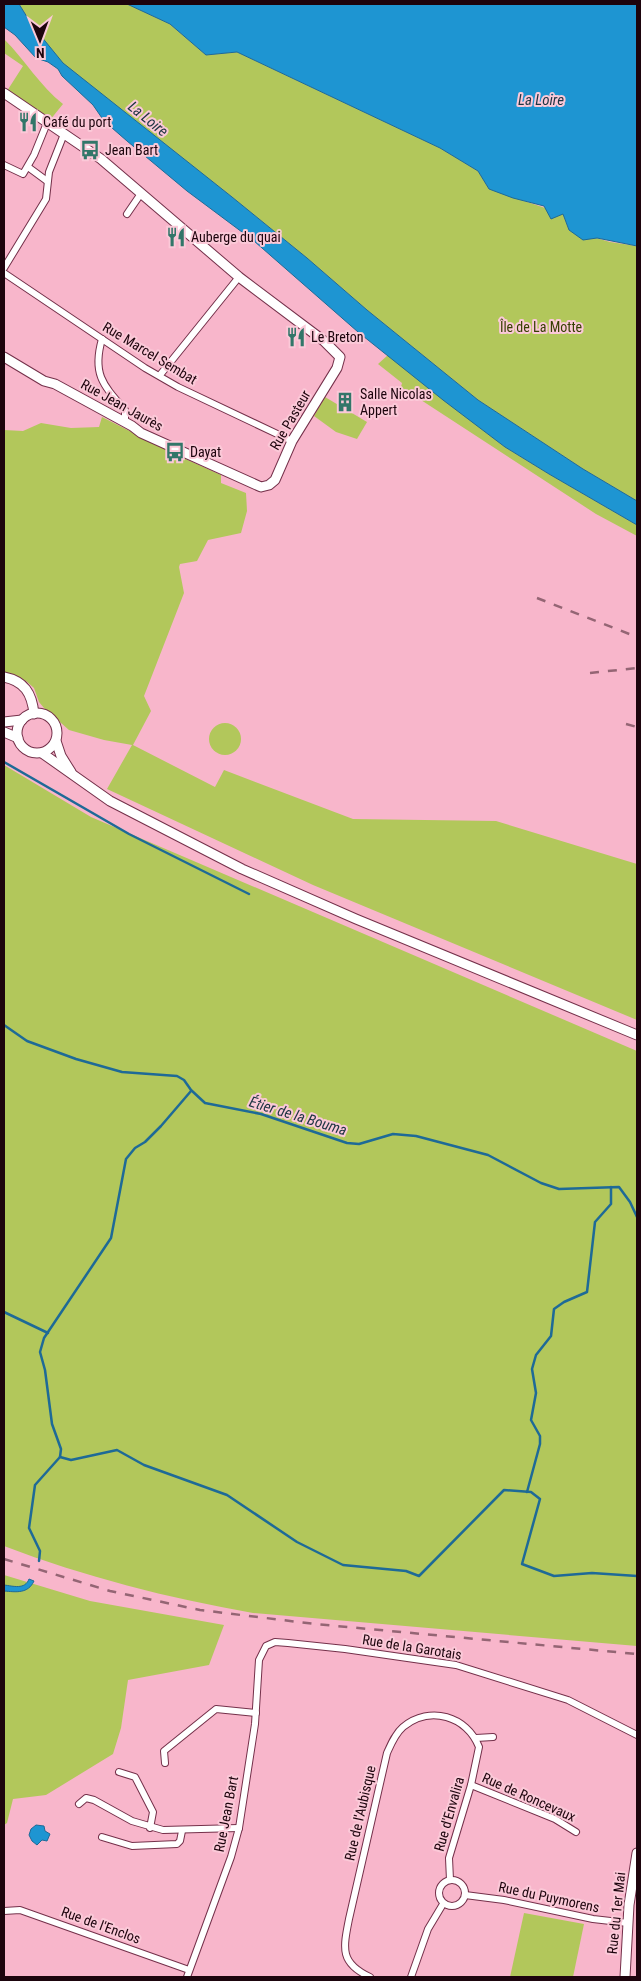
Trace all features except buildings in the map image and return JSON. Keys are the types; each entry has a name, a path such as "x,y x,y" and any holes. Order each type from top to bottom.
{"street":[{"path":"4,93 101,160 238,277 160,375"},
{"path":"4,165 23,174 28,167 47,123"},
{"path":"4,268 46,198 47,181 64,134"},
{"path":"28,167 47,181"},
{"path":"127,214 140,195"},
{"name":"Rue Marcel Sembat","path":"4,273 145,368 178,387 292,440"},
{"name":"Rue Pasteur","path":"238,277 324,341 340,357 337,368 292,440 272,483 266,486 257,486"},
{"path":"102,339 98,352 101,380 104,387 125,410 125,422"},
{"name":"Rue Jean Jaurès","path":"4,357 44,381 56,384 125,422 141,433 257,486"},
{"path":"4,677 15,680 25,686 31,697 34,714"},
{"path":"4,722 22,720 34,714 45,715 53,721 57,730 56,741 61,756 71,773"},
{"path":"22,720 17,730 18,738 28,752 42,753 49,750 56,741"},
{"path":"4,732 18,738"},
{"path":"42,753 110,801 242,869 356,919 637,1035"},
{"name":"Rue de la Garotais","path":"259,1680 259,1660 262,1652 266,1646 275,1642 435,1661 456,1665 568,1700 637,1735"},
{"name":"Rue Jean Bart","path":"188,1974 231,1858 238,1828 256,1713 259,1680"},
{"path":"165,1763 164,1751 216,1709 256,1713"},
{"name":"Rue de l'Aubisque","path":"370,1977 356,1970 350,1964 345,1955 344,1944 387,1753 402,1727 424,1717 447,1717 458,1720 476,1738"},
{"path":"476,1738 493,1737"},
{"name":"Rue d'Envalira","path":"450,1880 449,1858 479,1755 476,1738"},
{"path":"119,1772 135,1777 153,1812 150,1828"},
{"name":"Rue de Roncevaux","path":"471,1785 555,1819 576,1832"},
{"path":"79,1804 86,1798 94,1800 120,1816 150,1828 182,1831 238,1828"},
{"path":"102,1837 132,1846 145,1847 177,1844 180,1841 182,1831"},
{"name":"Rue du 1er Mai","path":"625,1977 628,1923 637,1853"},
{"path":"450,1880 461,1884 465,1894 462,1902 455,1906 444,1904 438,1896 439,1888 445,1881 450,1880"},
{"name":"Rue du Puymorens","path":"465,1894 504,1900 593,1920 628,1923"},
{"path":"410,1977 428,1928 444,1904"},
{"name":"Rue de l'Enclos","path":"4,1911 20,1910 188,1974"}],"green space":[{"name":"Île de La Motte","path":"19,4 127,4 170,24 206,55 237,52 440,148 478,171 489,189 563,214 569,230 610,242 637,246 637,501 583,469 478,400 232,197 62,63 32,25"},
{"path":"4,39 47,89 63,104 50,120 7,91 23,66 4,53"},
{"path":"388,355 505,447 637,525 637,536 596,514 401,387 402,383 378,364"},
{"path":"325,397 367,422 357,439 336,432 314,416"},
{"path":"102,417 221,475 221,483 246,493 247,511 241,533 208,540 197,561 180,564 184,593 144,696 151,711 133,745 215,787 224,770 353,819 496,821 637,864 637,1020 313,885 107,789 132,745 104,740 69,730 39,702 34,688 26,681 4,673 4,430 23,431 41,423 71,428 99,427"},
{"path":"225,723 231,724 236,728 240,733 240,745 236,750 231,754 225,755 219,754 214,750 210,745 209,739 210,733 214,728 219,724"},
{"path":"4,765 91,817 637,1051 637,1646 253,1613 190,1601 96,1577 4,1546"},
{"path":"4,1575 90,1601 224,1625 209,1665 128,1680 121,1728 113,1754 46,1795 13,1799 7,1823 4,1825"},
{"path":"524,1913 584,1924 573,1977 510,1977"}],"water":[{"path":"4,4 19,4 32,25 63,63 232,197 478,400 583,469 637,501 637,525 505,447 358,332 254,241 187,191 104,121 93,105 62,76 58,69 48,62 36,58 15,35 4,27"},
{"name":"La Loire","path":"127,4 637,4 637,246 597,238 583,240 569,230 563,214 551,219 544,206 513,198 489,189 478,171 440,148 237,52 206,55 170,24"},
{"path":"29,1579 34,1581 25,1590 17,1592 4,1591 4,1585 22,1586"},
{"path":"36,1825 44,1826 45,1831 50,1834 47,1841 42,1840 37,1845 29,1835 31,1829"}],"waterway":[{"path":"4,762 129,834 249,894"},
{"name":"Étier de la Bouma","path":"4,1025 27,1041 76,1059 122,1072 177,1076 184,1080 191,1090 205,1103 261,1114 347,1143 359,1144 393,1134 416,1136 488,1155 541,1183 559,1189 619,1187 630,1202 637,1217"},
{"path":"60,1457 61,1449 52,1424 45,1370 40,1352 44,1338 111,1238 126,1159 135,1148 145,1142 161,1126 191,1091"},
{"path":"527,1492 540,1444 540,1436 531,1420 536,1393 532,1369 536,1355 551,1336 554,1309 564,1302 587,1292 595,1222 611,1204 611,1187"},
{"path":"4,1312 48,1333"},
{"path":"39,1561 40,1551 29,1528 35,1485 60,1457 71,1460 117,1450 144,1465 227,1495 297,1542 343,1565 406,1571 419,1576 504,1490 531,1492 540,1499 522,1564 554,1576 592,1573 637,1576"}],"railway":[{"path":"537,598 637,637"},
{"path":"590,673 637,668"},
{"path":"626,724 637,727"},
{"path":"4,1559 110,1591 200,1610 315,1624 637,1654"}],"place":[{"name":"Café du port","path":"28,122"},
{"name":"Jean Bart","path":"90,150"},
{"name":"Auberge du quai","path":"176,237"},
{"name":"Le Breton","path":"296,337"},
{"name":"Salle Nicolas Appert","path":"345,402"},
{"name":"Dayat","path":"175,452"}]}
